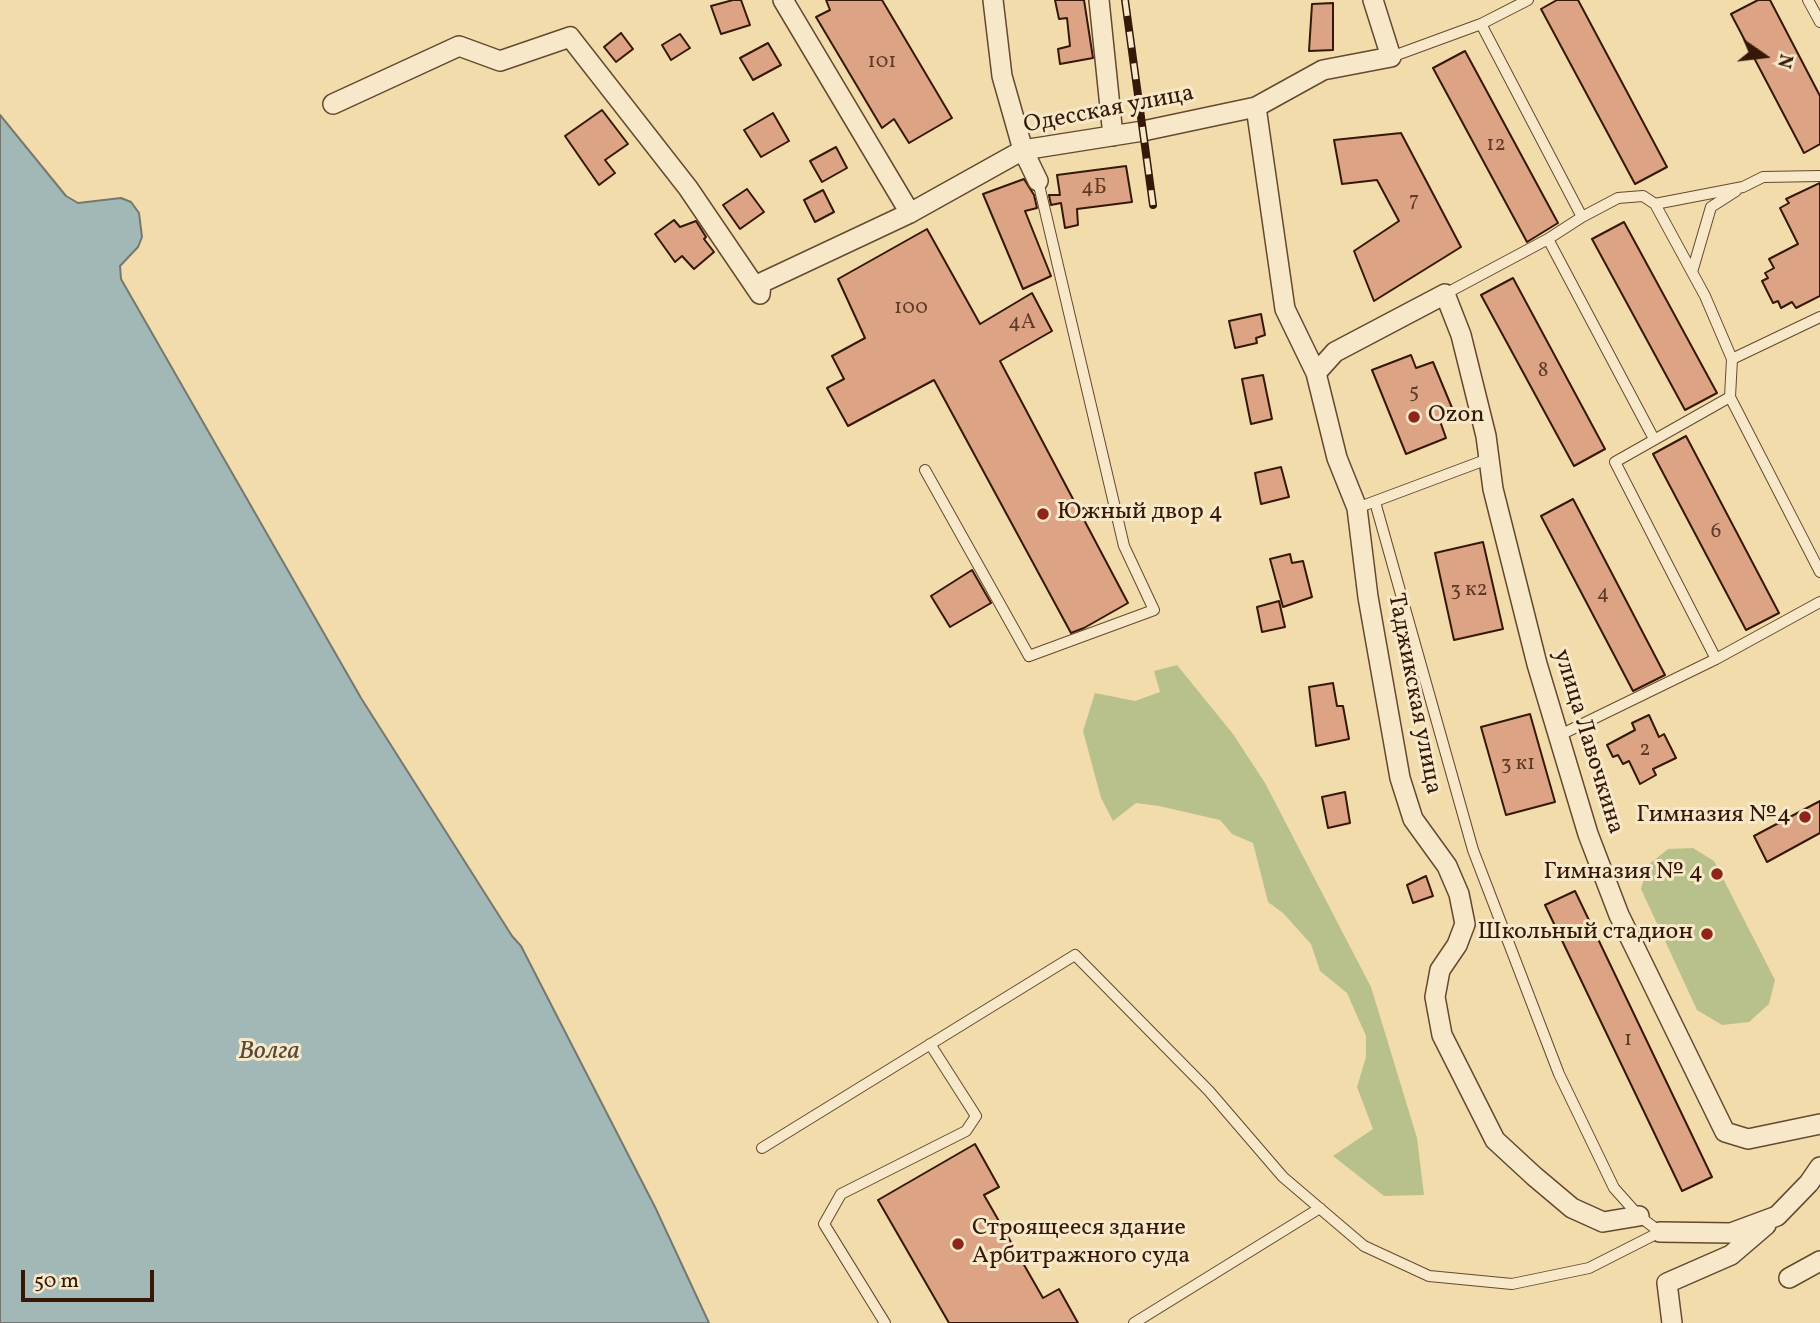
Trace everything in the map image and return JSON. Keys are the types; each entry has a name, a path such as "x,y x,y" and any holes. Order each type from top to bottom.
{"street":[{"path":"783,0 910,213"},
{"path":"993,0 1002,76 1023,150 1038,181"},
{"path":"1099,0 1113,136"},
{"path":"1373,0 1391,57"},
{"name":"Одесская улица","path":"333,104 459,46 500,61 570,37 688,188 760,294 761,283 910,213 1023,150 1113,136 1256,107 1323,70 1391,57"},
{"name":"Таджикская улица","path":"1256,107 1285,309 1316,373 1337,458 1366,505 1368,597 1401,778 1413,819 1447,866 1459,894 1465,924 1457,945 1440,970 1435,997 1442,1035 1494,1140 1572,1208 1603,1222 1639,1216"},
{"path":"1316,373 1335,352 1445,294"},
{"name":"улица Лавочкина","path":"1445,294 1461,335 1486,436 1493,489 1557,736 1588,834 1619,915 1725,1132 1748,1139 1820,1124"},
{"path":"1672,1323 1667,1283 1731,1255 1777,1216 1809,1183 1820,1167"},
{"path":"1660,1232 1731,1233 1777,1216"},
{"path":"1789,1278 1820,1261"}],"lane":[{"path":"1391,57 1480,24 1528,0"},
{"path":"1808,0 1820,22"},
{"path":"1480,24 1582,217"},
{"path":"1692,272 1711,207 1763,177 1820,176"},
{"path":"925,470 1029,656 1154,610 1124,546 1038,181"},
{"path":"1655,204 1742,187"},
{"path":"1445,294 1618,198 1643,196 1655,204 1692,272 1732,359 1730,397 1820,572"},
{"path":"1548,239 1654,439"},
{"path":"1732,359 1820,317"},
{"path":"1716,659 1615,462 1730,397"},
{"path":"762,1148 1075,955 1209,1091 1283,1177 1364,1246 1429,1276 1512,1284 1589,1268 1660,1232 1639,1216 1614,1188 1559,1074 1473,850 1366,505 1488,459"},
{"path":"1557,736 1716,659 1820,602"},
{"path":"885,1323 824,1224 841,1194 966,1131 976,1116 930,1044"},
{"path":"1134,1323 1320,1208"}],"green space":[{"path":"1177,665 1233,734 1265,783 1371,987 1417,1138 1424,1195 1384,1196 1333,1156 1373,1129 1357,1087 1366,1057 1366,1036 1347,993 1320,971 1311,944 1283,913 1268,902 1253,843 1232,834 1220,820 1159,806 1136,803 1113,821 1101,798 1083,731 1095,693 1135,701 1160,692 1154,671"},
{"name":"Школьный стадион","path":"1693,848 1714,861 1775,980 1769,1004 1749,1022 1722,1025 1697,1010 1641,889 1648,865 1668,849"}],"water":[{"name":"Волга","path":"0,115 66,196 78,203 121,198 131,202 139,213 142,237 138,247 120,266 121,279 361,698 512,936 521,946 655,1207 709,1323 0,1323"}],"building":[{"path":"741,0 750,25 721,34 711,6"},
{"path":"826,0 882,0 952,118 909,143 894,119 882,128 816,17 830,10"},
{"path":"1055,0 1084,0 1093,58 1060,64 1058,49 1070,46 1067,18 1059,19"},
{"path":"1557,0 1578,0 1667,167 1635,184 1541,9"},
{"path":"1758,0 1770,0 1820,96 1820,144 1804,153 1731,14"},
{"path":"1333,3 1333,50 1309,51 1312,4"},
{"path":"621,33 633,49 616,62 604,47"},
{"path":"680,34 690,48 671,60 662,45"},
{"path":"768,43 781,65 753,80 740,58"},
{"path":"1465,51 1558,223 1527,242 1433,68"},
{"path":"602,110 628,144 605,160 615,173 599,185 565,136"},
{"path":"773,113 789,141 761,157 744,130"},
{"path":"1401,133 1461,247 1374,301 1354,251 1399,221 1377,180 1342,184 1334,140"},
{"path":"836,147 847,168 822,182 810,161"},
{"path":"1126,166 1132,202 1077,209 1078,225 1065,228 1061,203 1051,205 1049,195 1060,195 1057,175"},
{"path":"1024,179 1034,195 1037,208 1025,211 1051,276 1023,289 983,194"},
{"path":"1820,183 1820,296 1796,308 1792,302 1781,308 1778,301 1773,303 1762,281 1768,278 1765,273 1774,268 1769,259 1798,244 1780,208 1789,203 1786,199"},
{"path":"747,189 764,212 740,229 723,205"},
{"path":"823,190 834,212 815,222 804,200"},
{"path":"674,220 680,227 696,221 706,237 704,239 714,252 694,269 682,256 675,262 655,234"},
{"path":"1624,222 1717,393 1685,410 1592,239"},
{"path":"927,229 980,324 1032,293 1052,331 1000,361 1128,603 1071,633 934,380 848,426 827,388 844,379 832,356 865,338 838,279"},
{"path":"1513,278 1605,449 1574,466 1481,295"},
{"path":"1261,314 1265,335 1256,338 1257,343 1235,348 1229,321"},
{"path":"1411,355 1416,368 1433,362 1455,415 1440,421 1446,438 1406,454 1372,370"},
{"path":"1263,375 1272,419 1251,424 1242,379"},
{"path":"1686,436 1779,613 1746,630 1653,454"},
{"path":"1281,467 1289,497 1261,504 1255,473"},
{"path":"1573,499 1665,675 1633,691 1541,516"},
{"path":"1483,542 1503,629 1454,640 1435,553"},
{"path":"1290,554 1292,563 1303,561 1312,597 1283,607 1270,559"},
{"path":"972,570 991,603 950,627 931,596"},
{"path":"1279,601 1285,627 1262,632 1257,607"},
{"path":"1333,683 1337,706 1343,706 1349,739 1316,746 1309,687"},
{"path":"1530,714 1555,802 1506,815 1481,727"},
{"path":"1649,715 1659,737 1664,734 1676,758 1653,769 1656,775 1640,784 1629,761 1623,764 1618,755 1613,757 1607,745 1635,730 1632,723"},
{"path":"1345,792 1350,823 1328,828 1322,797"},
{"name":"Гимназия №4","path":"1820,801 1820,833 1767,862 1754,836"},
{"path":"1426,876 1433,896 1413,903 1407,885"},
{"path":"1575,891 1712,1177 1682,1191 1545,905"},
{"name":"Строящееся здание Арбитражного суда","path":"975,1144 999,1187 984,1195 1043,1298 1059,1289 1078,1323 949,1323 878,1200"}],"railway":[{"path":"1125,0 1153,205"}],"place":[{"name":"Ozon","path":"1414,417"},
{"name":"Южный двор 4","path":"1043,514"},
{"name":"Гимназия №4","path":"1805,817"},
{"name":"Гимназия № 4","path":"1717,874"},
{"name":"Школьный стадион","path":"1707,934"},
{"name":"Строящееся здание Арбитражного суда","path":"958,1244"}]}
